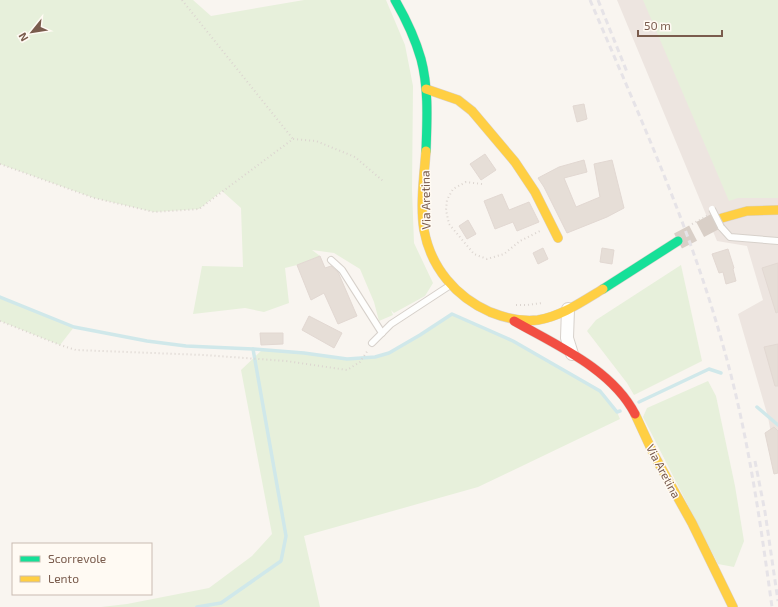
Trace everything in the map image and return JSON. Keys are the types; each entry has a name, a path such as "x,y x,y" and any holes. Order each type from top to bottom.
{"street":[{"name":"Via Aretina","path":"395,0 418,47 426,89 423,222 426,236 432,254 440,270 461,294 475,304 509,318 526,321 546,318 568,310 678,241"},
{"path":"426,89 458,100 472,111 514,162 535,192 558,238"},
{"path":"721,222 747,211 778,210"},
{"path":"568,310 567,338 572,354"},
{"name":"Via Aretina","path":"509,318 572,354 603,375 620,392 634,412 654,454 692,523 733,607"},
{"path":"546,318 547,332 552,343"}],"lane":[{"path":"712,208 730,237 778,241"},
{"path":"331,260 342,270 382,332"},
{"path":"372,343 391,324 451,284"}],"path":[{"path":"182,0 293,139 316,142 355,157 383,181"},
{"path":"0,164 94,198 154,212 199,209 293,139"},
{"path":"482,184 466,182 453,189 447,200 446,210 449,224 474,254 487,259 504,254 520,241 552,226"},
{"path":"514,305 546,303"},
{"path":"0,321 76,350 286,361 348,370 360,362 372,343"}],"shaded area":[{"path":"617,0 778,0 778,472 768,417 738,314 763,300 747,246 717,241"}],"green space":[{"path":"0,0 193,0 211,16 304,0 386,0 405,45 413,86 412,190 414,243 433,283 425,296 394,313 391,310 393,315 379,321 374,302 360,269 334,253 312,250 320,256 285,268 289,303 264,312 245,308 193,314 202,266 243,267 241,208 222,191 199,209 154,212 94,198 0,164"},
{"path":"643,0 778,0 778,198 738,198 729,201"},
{"path":"681,265 702,361 634,395 627,383 587,331 596,320"},
{"path":"0,297 74,327 60,345 0,321"},
{"path":"452,314 513,341 600,391 617,412 620,419 478,487 304,536 320,607 101,607 127,604 209,588 252,556 272,534 241,370 262,350 359,359 370,358 390,353 406,345"},
{"path":"708,381 716,396 735,486 744,541 734,567 718,564 643,417 647,408"}],"building":[{"path":"584,104 587,119 577,122 573,106"},
{"path":"485,154 496,170 481,180 470,164"},
{"path":"584,160 587,172 564,178 576,207 600,197 594,164 612,160 624,208 607,217 567,233 538,178 559,167"},
{"path":"502,194 509,210 529,202 539,222 517,231 513,222 495,229 484,201"},
{"path":"468,220 476,234 467,239 459,226"},
{"path":"543,248 548,259 538,264 533,253"},
{"path":"602,248 614,250 612,264 600,262"},
{"path":"728,249 734,268 736,281 726,284 723,272 719,273 712,254"},
{"path":"320,256 325,268 331,266 338,272 357,316 338,324 324,293 311,300 297,265"},
{"path":"778,263 778,312 776,313 762,268"},
{"path":"309,316 342,333 334,348 302,330"},
{"path":"260,333 283,333 283,344 261,345"},
{"path":"778,344 778,386 775,386 764,347"},
{"path":"774,427 778,431 778,473 774,474 765,433"}],"waterway":[{"path":"0,297 74,327 147,341 186,346 304,353 347,359 375,357 389,353 452,314 513,341 600,391 617,412 620,411"},
{"path":"197,607 221,603 281,561 286,536 253,349"},
{"path":"639,402 709,369 721,373"},
{"path":"757,407 778,425"}],"tunnel":[{"path":"678,241 722,218"}],"railway":[{"path":"590,0 663,173 711,304 724,349 747,445 772,607"},
{"path":"598,0 627,72"},
{"path":"755,461 765,512 778,601"}],"traffic: fast":[{"path":"395,0 413,36 424,70 427,105 426,151"},
{"path":"603,289 678,241"}],"traffic: slow":[{"path":"426,89 458,100 472,111 515,162 535,192 558,238"},
{"path":"426,151 422,211 427,244 439,269 447,280 466,298 490,312 507,318 538,320 564,312 603,289"},
{"path":"722,218 747,211 778,210"},
{"path":"635,414 654,455 692,523 733,607"}],"traffic: jam":[{"path":"514,321 565,349 598,371 625,398 635,414"}]}
